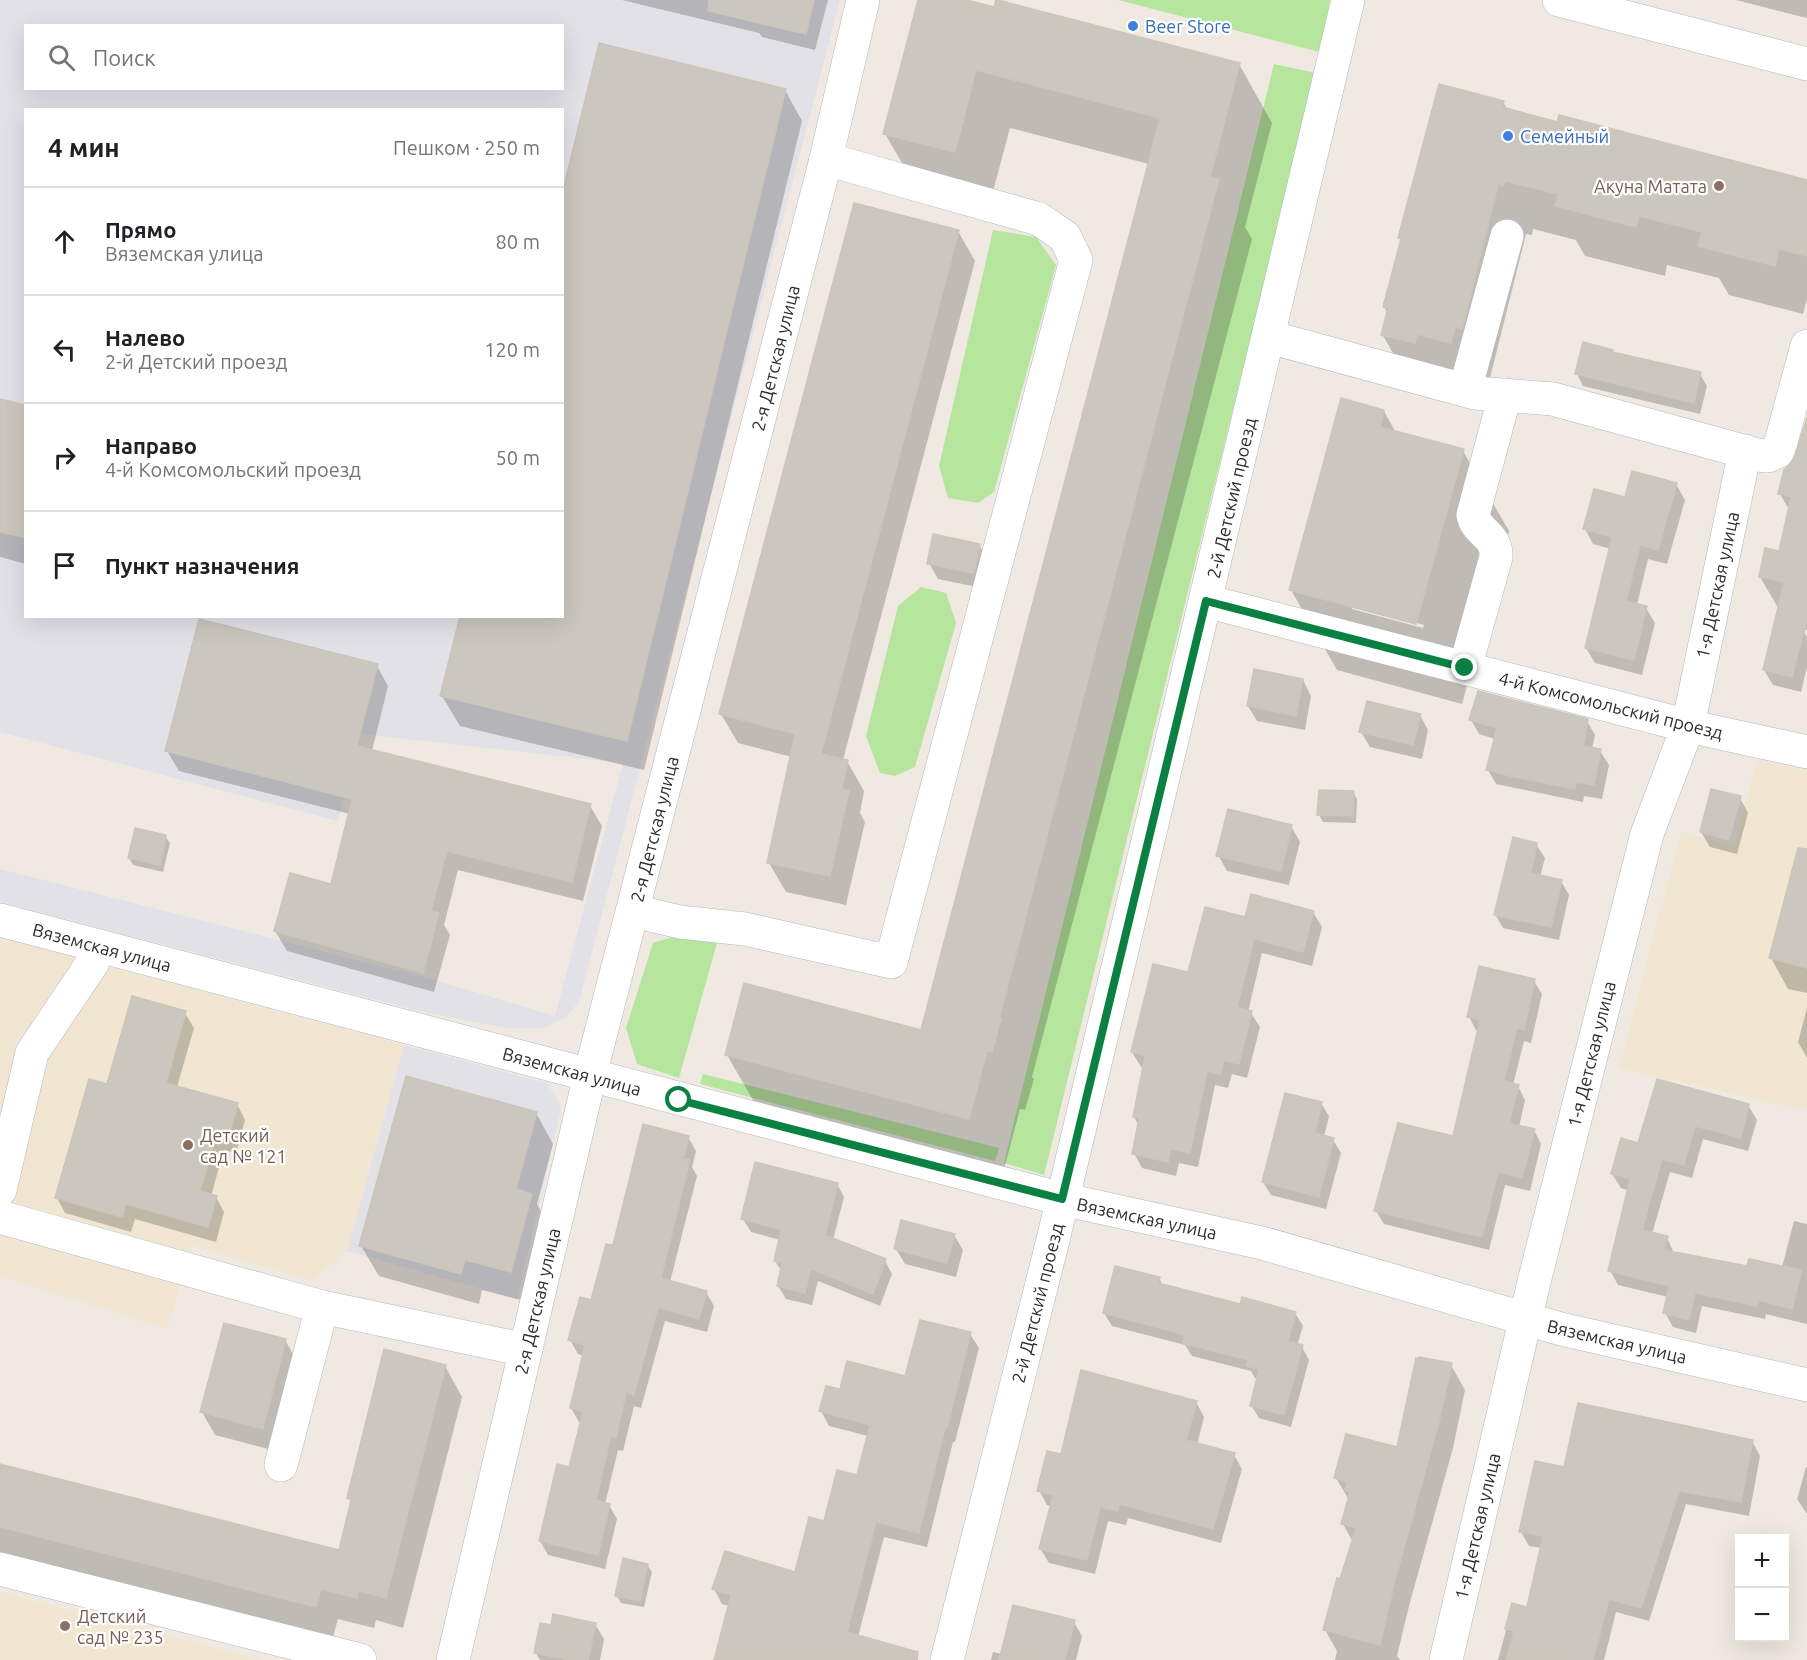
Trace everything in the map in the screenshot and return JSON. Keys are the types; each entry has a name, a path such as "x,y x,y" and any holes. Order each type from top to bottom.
{"street":[{"name":"2-я Детская улица","path":"453,1660 590,1075 826,159 863,0"},
{"name":"2-й Детский проезд","path":"947,1660 1062,1199 1348,0"},
{"path":"1559,0 1807,64"},
{"path":"633,911 680,922 745,929 891,962 1076,260 1065,237 1039,219 826,159"},
{"path":"1465,390 1507,236"},
{"path":"1269,337 1465,390 1552,399 1768,456 1777,452 1807,346"},
{"path":"1465,668 1496,550 1494,543 1474,520 1473,515 1505,395"},
{"name":"1-я Детская улица","path":"1446,1660 1536,1270 1647,834 1688,726 1745,451"},
{"name":"4-й Комсомольский проезд","path":"1206,601 1688,726 1807,752"},
{"name":"Вяземская улица","path":"0,920 1062,1199 1262,1243 1561,1329 1807,1385"},
{"path":"0,1190 32,1053 93,962 97,946"},
{"path":"0,1217 321,1307 526,1350"},
{"path":"281,1465 321,1307"},
{"path":"0,1569 360,1660"}],"shaded area":[{"path":"0,0 840,0 579,1002 565,1018 543,1028 505,1028 423,1012 0,902 0,869 431,979 555,1016 623,763 360,734 338,821 0,732"},
{"path":"1757,760 1807,771 1807,1111 1619,1068 1681,832 1734,846"},
{"name":"Детский сад № 121","path":"0,937 404,1045 347,1251 311,1281 192,1245 167,1329 0,1276"},
{"path":"404,1045 546,1083 556,1096 561,1110 517,1299 347,1251"},
{"name":"Детский сад № 235","path":"0,1592 261,1660 0,1660"}],"green space":[{"path":"1118,0 1330,0 1320,52"},
{"path":"1274,64 1316,73 1044,1175 1004,1163"},
{"path":"993,230 1036,237 1056,265 994,492 978,503 948,498 939,466"},
{"path":"921,587 946,593 956,623 915,767 895,776 880,773 866,736 898,606"},
{"path":"681,934 717,943 679,1078 637,1064 626,1028 653,943"},
{"path":"703,1074 999,1148 995,1161 700,1084"}],"building":[{"path":"709,0 814,0 806,34 708,11"},
{"path":"918,0 966,0 994,7 998,0 1240,63 1210,177 1219,179 999,1019 1001,1019 992,1052 987,1051 969,1119 725,1055 744,983 921,1030 1160,118 976,70 955,152 883,134"},
{"path":"599,43 786,89 627,741 440,696 460,618 564,618 564,186"},
{"path":"1439,84 1504,101 1502,107 1557,122 1559,115 1807,180 1807,256 1779,249 1775,266 1698,246 1702,232 1639,216 1636,227 1555,206 1558,194 1505,181 1503,186 1498,185 1462,329 1455,327 1451,343 1417,334 1415,343 1381,335 1388,308 1383,307 1401,239 1398,238"},
{"path":"854,203 959,230 821,754 848,760 842,789 849,791 830,876 767,863 795,734 719,714"},
{"path":"1583,342 1613,350 1612,352 1701,372 1694,403 1575,374"},
{"path":"1341,398 1384,410 1380,427 1464,449 1416,624 1289,590"},
{"path":"0,399 24,405 24,538 0,532"},
{"path":"1807,418 1807,620 1792,677 1763,670 1784,582 1759,577 1765,548 1779,551 1791,497 1778,494 1784,470 1794,459"},
{"path":"1632,471 1677,483 1658,550 1640,545 1626,601 1647,606 1634,660 1585,648 1612,537 1583,529 1594,489 1625,497"},
{"path":"933,534 980,544 974,573 927,564"},
{"path":"199,619 378,664 357,746 591,804 572,882 447,851 431,911 439,913 423,973 274,931 290,873 331,884 352,799 165,751"},
{"path":"1254,669 1303,679 1296,716 1247,706"},
{"path":"1478,691 1588,719 1583,746 1601,749 1594,785 1576,782 1575,789 1486,770 1497,728 1469,720"},
{"path":"1367,701 1421,714 1413,745 1359,732"},
{"path":"1711,789 1741,796 1729,840 1700,832"},
{"path":"1319,790 1354,791 1353,816 1317,815"},
{"path":"1228,809 1292,825 1281,871 1216,856"},
{"path":"135,828 166,835 160,865 128,858"},
{"path":"1513,837 1537,843 1531,873 1562,880 1551,927 1494,915"},
{"path":"1798,848 1807,849 1807,968 1769,958"},
{"path":"1251,894 1314,911 1303,952 1254,939 1237,1007 1252,1011 1239,1064 1224,1060 1220,1074 1207,1071 1190,1153 1171,1149 1168,1162 1132,1154 1139,1118 1133,1117 1145,1056 1131,1052 1153,964 1188,972 1205,907 1245,917"},
{"path":"1479,966 1535,979 1524,1030 1517,1028 1504,1081 1519,1085 1509,1123 1535,1129 1522,1178 1498,1172 1482,1237 1374,1211 1398,1123 1453,1136 1480,1020 1467,1017"},
{"path":"132,996 186,1011 166,1083 238,1103 228,1139 216,1136 200,1191 217,1196 208,1227 126,1204 122,1217 55,1198 89,1079 107,1084"},
{"path":"406,1076 537,1112 516,1189 532,1194 511,1272 465,1260 461,1274 359,1246"},
{"path":"1657,1079 1749,1104 1741,1138 1695,1126 1684,1165 1662,1159 1642,1230 1668,1236 1664,1250 1747,1266 1749,1259 1802,1270 1792,1309 1758,1300 1757,1306 1695,1293 1689,1320 1663,1313 1669,1286 1608,1271 1630,1179 1611,1174 1621,1138 1638,1143"},
{"path":"1285,1093 1322,1102 1315,1133 1334,1138 1319,1197 1262,1182"},
{"path":"643,1124 689,1136 683,1159 690,1160 661,1278 707,1291 699,1319 658,1307 634,1395 626,1393 616,1438 611,1436 596,1500 610,1504 598,1555 539,1541 557,1464 569,1467 583,1412 570,1408 585,1345 568,1340 580,1297 591,1300 606,1244 613,1245"},
{"path":"755,1162 838,1183 825,1235 886,1259 873,1294 811,1269 805,1293 777,1286 782,1263 774,1261 781,1230 741,1219"},
{"path":"901,1220 955,1234 947,1263 894,1249"},
{"path":"1115,1266 1160,1277 1158,1283 1240,1304 1242,1297 1296,1312 1288,1341 1303,1345 1284,1415 1250,1406 1259,1369 1246,1366 1248,1360 1182,1343 1185,1335 1103,1313"},
{"path":"920,1320 971,1332 919,1533 876,1522 847,1632 918,1652 917,1660 714,1660 731,1595 712,1589 725,1551 795,1572 809,1517 824,1521 837,1470 857,1475 870,1425 819,1411 826,1386 840,1389 847,1361 905,1376"},
{"path":"224,1323 286,1339 263,1429 200,1412"},
{"path":"384,1349 446,1365 386,1598 359,1591 357,1598 321,1589 316,1607 0,1527 0,1464 339,1550 351,1500 347,1498"},
{"path":"1419,1357 1452,1363 1439,1422 1395,1580 1380,1645 1323,1630 1337,1578 1340,1579 1356,1528 1341,1524 1350,1492 1345,1491 1347,1482 1334,1478 1346,1434 1397,1447 1416,1358 1419,1359"},
{"path":"1081,1370 1197,1401 1186,1440 1235,1453 1213,1529 1120,1504 1118,1511 1100,1507 1087,1560 1039,1549 1053,1495 1037,1491 1047,1451 1061,1454"},
{"path":"1578,1403 1753,1440 1741,1502 1679,1491 1641,1608 1609,1599 1593,1660 1506,1660 1514,1631 1505,1629 1512,1603 1527,1607 1543,1536 1519,1532 1535,1461 1564,1467"},
{"path":"623,1558 648,1564 640,1601 615,1596"},
{"path":"1013,1605 1075,1620 1065,1660 999,1660"},
{"path":"553,1614 596,1623 588,1660 569,1660 534,1653 540,1623 551,1625"}],"place":[{"name":"Beer Store","path":"1133,26"},
{"name":"Семейный","path":"1508,136"},
{"name":"Акуна Матата","path":"1719,186"},
{"name":"Детский сад № 121","path":"188,1145"},
{"name":"Детский сад № 235","path":"65,1626"}],"route":[{"path":"679,1100 1062,1199 1206,601 1465,668"}]}
